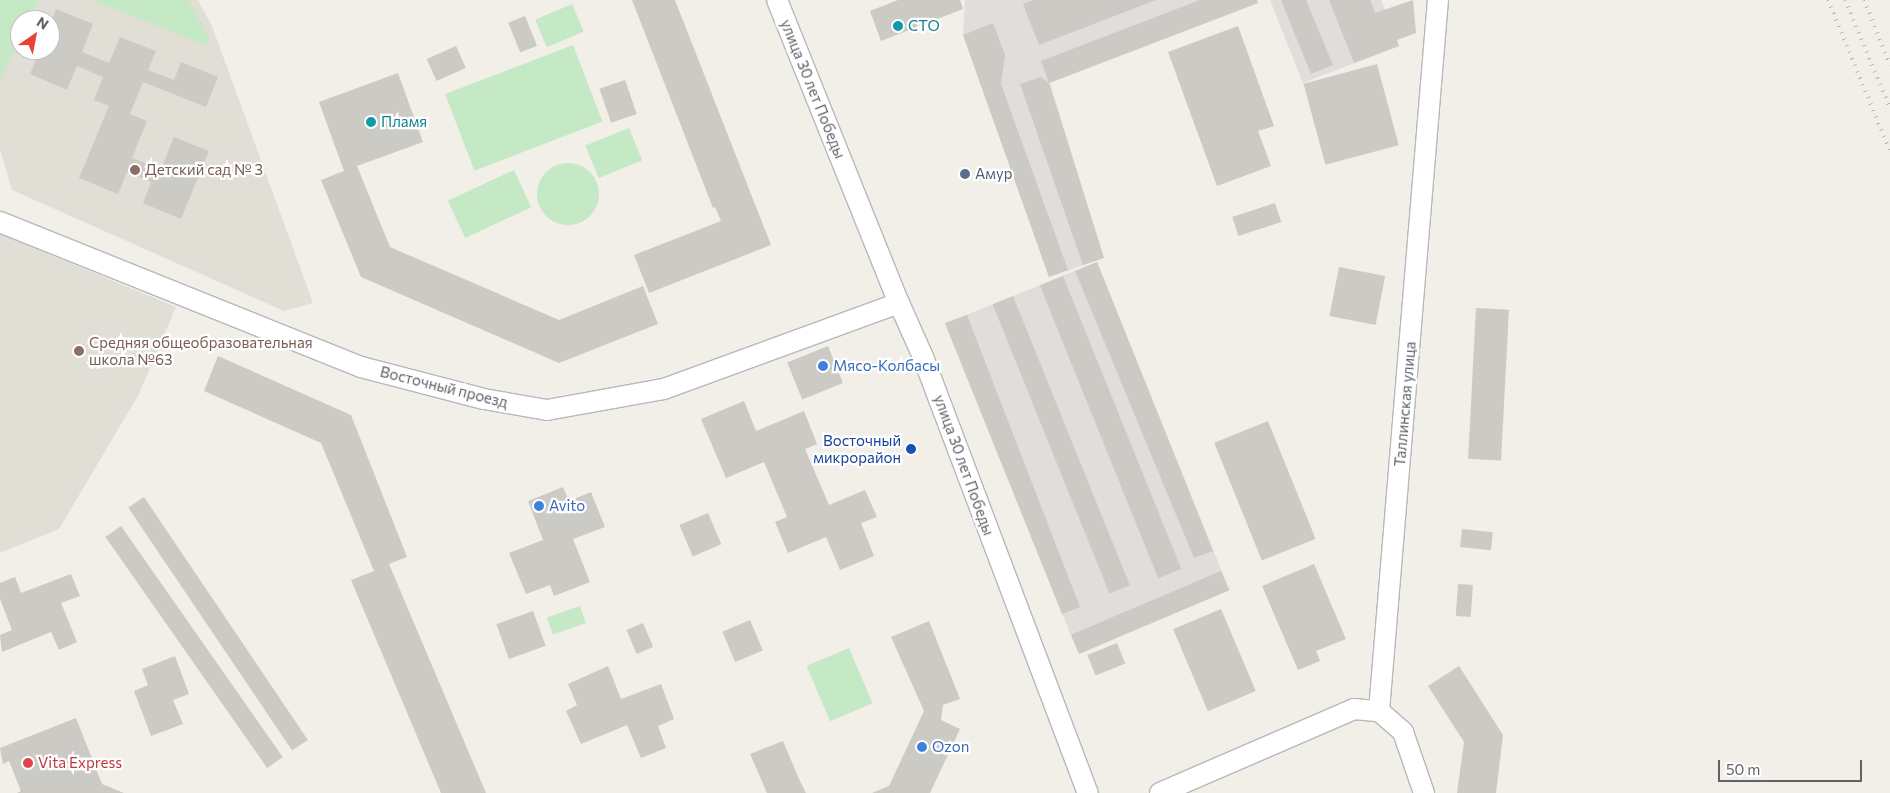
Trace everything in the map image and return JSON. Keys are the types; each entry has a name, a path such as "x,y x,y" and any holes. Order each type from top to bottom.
{"street":[{"name":"улица 30 лет Победы","path":"777,0 899,303 924,357 1050,698 1088,793"},
{"name":"Таллинская улица","path":"1379,711 1438,0"},
{"name":"Восточный проезд","path":"0,222 360,367 484,399 547,410 664,389 899,303"},
{"path":"1160,793 1354,709 1379,711 1403,732 1424,793"}],"shaded area":[{"name":"Детский сад № 3","path":"0,0 198,0 212,26 313,303 284,311 12,190 0,149"},
{"path":"965,0 1257,0 1258,3 1050,83 1104,258 1049,277 963,35"},
{"path":"1270,0 1381,0 1399,46 1303,83"},
{"name":"Средняя общеобразовательная школа №63","path":"0,234 176,307 139,394 59,529 0,553"},
{"path":"1097,262 1230,590 1078,652 945,323"}],"green space":[{"path":"0,0 39,0 34,10 10,10 10,60 0,81"},
{"path":"92,0 188,0 211,42 205,45"},
{"path":"572,4 584,32 547,47 535,20"},
{"path":"573,45 602,122 474,171 445,94"},
{"path":"629,128 642,160 599,178 585,146"},
{"path":"562,163 574,163 590,172 597,182 599,194 597,206 590,216 574,225 562,225 551,220 542,211 537,200 537,188 542,177 551,168"},
{"path":"514,170 531,207 465,238 448,201"},
{"path":"580,606 586,623 553,634 547,617"},
{"path":"849,648 872,703 830,721 807,666"}],"building":[{"path":"632,0 675,0 771,245 649,293 634,255 721,221 715,207 713,208"},
{"name":"СТО","path":"898,0 960,0 963,9 881,41 870,11"},
{"path":"1033,0 1156,0 1039,45 1023,4"},
{"path":"1200,0 1257,0 1258,3 1049,83 1041,61"},
{"path":"1281,0 1306,0 1333,65 1311,74"},
{"path":"1329,0 1370,0 1375,13 1413,0 1416,33 1397,40 1399,46 1354,63"},
{"path":"60,11 93,24 82,52 109,63 120,37 156,51 148,70 174,80 181,62 218,77 206,107 143,82 130,114 147,121 132,158 161,169 174,137 209,151 181,219 143,203 151,182 127,172 118,194 79,178 109,106 94,100 103,77 77,66 67,90 30,74 36,60 60,60"},
{"path":"525,16 537,46 520,52 508,23"},
{"path":"993,23 1005,55 1001,84 1068,270 1049,277 963,35"},
{"path":"1238,26 1274,126 1258,131 1271,166 1217,186 1168,52"},
{"path":"456,46 466,68 437,81 427,59"},
{"path":"1377,64 1399,145 1325,165 1304,84"},
{"path":"398,73 423,142 357,166 390,247 559,320 643,286 658,324 559,363 361,277 321,180 344,171 319,102"},
{"path":"1041,77 1049,83 1104,258 1083,265 1020,84"},
{"path":"625,80 637,114 611,123 599,89"},
{"path":"1275,203 1281,222 1238,236 1232,217"},
{"path":"1097,262 1213,551 1194,558 1075,271"},
{"path":"1339,267 1385,276 1376,325 1329,316"},
{"path":"1063,276 1181,569 1158,578 1040,285"},
{"path":"1013,296 1130,585 1109,594 993,304"},
{"path":"1476,308 1509,310 1501,461 1468,459"},
{"path":"967,315 1080,607 1062,614 945,323"},
{"path":"828,346 843,383 802,400 787,362"},
{"path":"218,356 351,415 407,557 389,564 486,793 441,793 351,580 374,571 321,443 204,391"},
{"path":"744,401 756,431 804,411 817,444 805,449 829,505 865,490 877,517 861,523 874,556 840,570 826,537 788,553 775,522 787,517 764,462 726,478 701,419"},
{"path":"1268,421 1316,539 1262,560 1214,443"},
{"path":"563,487 569,501 591,492 605,527 573,539 590,582 554,596 550,585 526,594 509,553 543,540 528,501"},
{"path":"144,497 308,740 292,751 128,508"},
{"path":"708,513 721,544 693,556 679,525"},
{"path":"121,526 283,757 267,768 105,537"},
{"path":"1462,529 1493,532 1491,550 1460,547"},
{"path":"1314,564 1346,639 1316,651 1320,661 1298,670 1262,586"},
{"path":"1221,571 1229,590 1079,654 1071,635"},
{"path":"71,574 80,596 61,603 77,642 59,650 51,632 2,652 0,635 12,630 0,599 0,583 15,577 21,593"},
{"path":"1458,584 1473,585 1471,617 1456,616"},
{"path":"1221,609 1256,691 1208,711 1173,629"},
{"path":"533,611 546,646 509,659 496,624"},
{"path":"750,620 763,650 735,662 722,632"},
{"path":"929,621 960,699 943,705 941,720 960,729 930,793 872,793 889,786 924,711 891,637"},
{"path":"643,623 653,647 637,654 626,630"},
{"path":"1117,643 1125,663 1096,675 1087,655"},
{"path":"175,656 189,694 173,700 183,724 151,736 134,691 148,685 142,669"},
{"path":"608,666 621,699 661,684 674,719 658,726 666,748 641,758 627,725 581,744 566,711 577,705 568,684"},
{"path":"1459,666 1503,735 1496,793 1457,793 1464,742 1428,686"},
{"path":"76,718 102,784 124,793 17,793 21,791 9,761 3,764 0,748"},
{"path":"783,741 806,793 767,793 750,754"}],"railway":[{"path":"1828,0 1890,151"},
{"path":"1845,0 1890,108"},
{"path":"1864,0 1890,65"}],"place":[{"name":"СТО","path":"898,26"},
{"name":"Пламя","path":"371,122"},
{"name":"Детский сад № 3","path":"135,170"},
{"name":"Амур","path":"965,174"},
{"name":"Средняя общеобразовательная школа №63","path":"79,351"},
{"name":"Мясо-Колбасы","path":"823,366"},
{"name":"Восточный микрорайон","path":"911,449"},
{"name":"Avito","path":"539,506"},
{"name":"Ozon","path":"922,747"},
{"name":"Vita Express","path":"28,763"}]}
